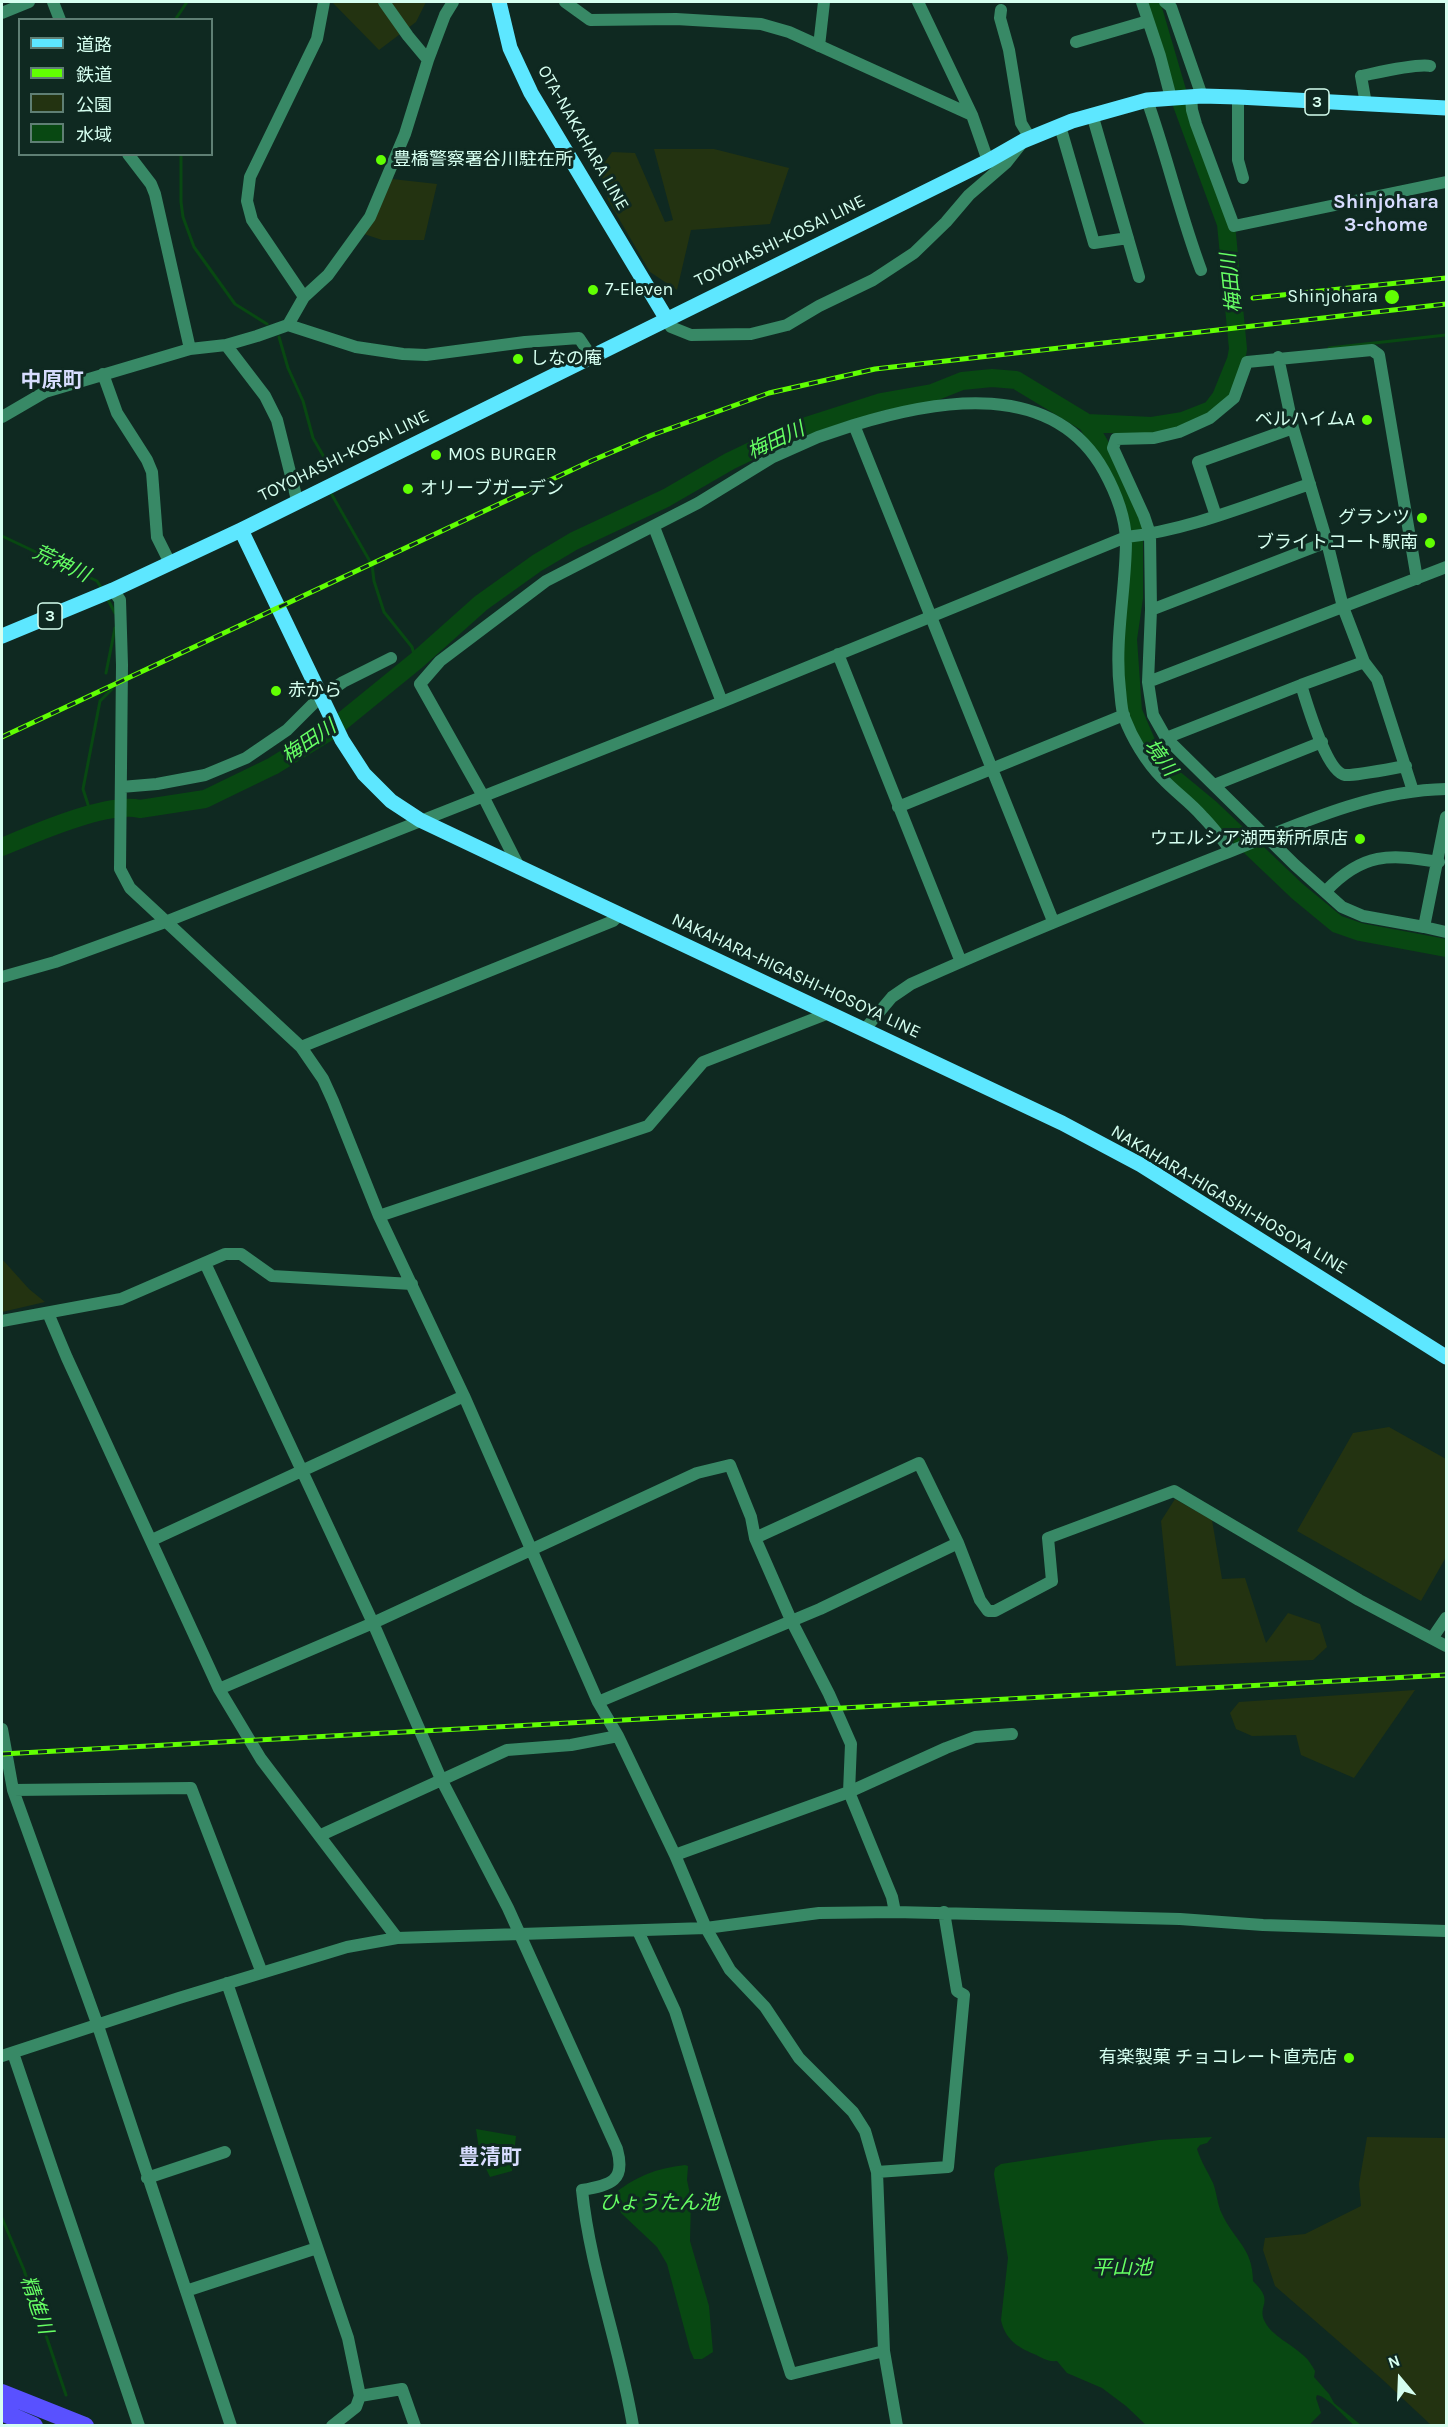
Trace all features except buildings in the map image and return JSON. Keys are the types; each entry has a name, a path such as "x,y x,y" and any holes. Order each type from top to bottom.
{"highway":[{"path":"2,2392 85,2426"},
{"path":"2,2412 34,2426"}],"main road":[{"name":"OTA-NAKAHARA LINE","path":"499,2 510,48 531,93 666,318"},
{"name":"TOYOHASHI-KOSAI LINE","path":"2,636 106,593 241,530 297,500 988,161 1027,139 1092,114 1147,100 1185,97 1238,97 1446,108"},
{"name":"NAKAHARA-HIGASHI-HOSOYA LINE","path":"241,530 342,740 364,774 391,801 420,820 865,1029 1062,1124 1141,1165 1446,1357"}],"street":[{"path":"2,13 29,2"},
{"path":"53,2 59,18"},
{"path":"304,297 252,220 247,201 250,177 317,39 324,2"},
{"path":"384,2 428,60"},
{"path":"288,324 304,297 328,275 370,217 405,134 428,60 453,2"},
{"path":"565,2 590,20 676,19 761,24 789,32 972,115"},
{"path":"819,46 824,2"},
{"path":"918,2 972,115 988,161"},
{"path":"1142,2 1148,21 1192,110 1234,226 1446,182"},
{"path":"1164,2 1171,7 1185,97"},
{"path":"666,318 671,327 691,335 751,334 787,326 819,306 873,280 914,253 1027,139 1021,123 1009,50 1000,18 1001,10"},
{"path":"1076,42 1148,21"},
{"path":"1366,104 1361,76 1406,69 1416,65 1431,66"},
{"path":"1238,97 1238,160 1243,178"},
{"path":"1147,100 1201,270"},
{"path":"1092,114 1139,277"},
{"path":"1060,126 1094,243 1128,238"},
{"path":"130,156 151,184 155,194 190,349"},
{"path":"2,417 45,392 190,349 226,345 288,324 356,347 403,354 426,355 525,342 579,338 591,356"},
{"path":"226,345 265,396 277,420 297,500"},
{"path":"1417,579 1379,355 1372,350 1278,357 1247,362 1234,398 1210,418 1179,432 1154,438 1116,439 1113,448 1150,534 1151,610 1148,682 1153,715 1166,738 1294,865 1326,891 1342,908 1363,916 1446,932"},
{"path":"1278,357 1293,428 1327,542 1343,607 1364,662 1377,679 1413,791"},
{"path":"103,374 117,413 147,460 152,472 158,537 170,563"},
{"path":"519,867 483,796 420,684 440,661 546,580 654,527 773,457 818,437 854,425 911,411 981,403 1014,405 1039,412 1063,426 1082,442 1099,462 1118,500 1126,537 1118,653 1124,715 1146,758 1162,778 1235,849"},
{"path":"854,425 929,618 992,767 1053,921"},
{"path":"1216,516 1198,462 1293,428"},
{"path":"2,976 55,963 165,922 722,702 1126,537 1150,534 1216,516 1310,484"},
{"path":"654,527 722,702"},
{"path":"1151,610 1327,542"},
{"path":"1148,682 1446,567"},
{"path":"106,593 120,600 122,665 120,869 130,888 301,1047 323,1078 379,1216 464,1396 598,1702 618,1736 675,1856 706,1928 730,1970 765,2007 799,2058 854,2112 865,2131 877,2172 884,2351 897,2426"},
{"path":"838,654 961,962"},
{"path":"121,789 205,775 246,758 287,730 343,682 391,658"},
{"path":"1166,738 1364,662"},
{"path":"1301,685 1335,770 1346,775 1406,766"},
{"path":"898,807 1124,715"},
{"path":"1214,785 1322,742"},
{"path":"865,1029 892,997 911,984 1053,921 1235,849 1364,802 1413,791 1446,789"},
{"path":"1424,927 1439,862 1446,817"},
{"path":"1326,891 1347,870 1370,861 1408,858 1439,862"},
{"path":"301,1047 613,921 619,915"},
{"path":"379,1216 648,1126 703,1062 829,1013"},
{"path":"2,1321 121,1299 225,1254 242,1254 272,1276 412,1284"},
{"path":"205,1263 372,1623 441,1779 508,1908 617,2149 621,2165 616,2178 606,2186 582,2190 596,2269 619,2356 633,2426"},
{"path":"48,1313 219,1689 261,1759 397,1938"},
{"path":"152,1540 464,1396"},
{"path":"755,1538 919,1463 958,1543 980,1600 988,1611 995,1611 1052,1581 1048,1538 1174,1491 1359,1600 1433,1637 1446,1646"},
{"path":"219,1689 372,1623 697,1473 730,1466 751,1517 755,1538 791,1620 830,1694 851,1744 849,1792 892,1897 895,1912"},
{"path":"598,1702 791,1620 958,1543"},
{"path":"1433,1637 1446,1618"},
{"path":"2,1730 13,1790 98,2026 231,2426"},
{"path":"675,1856 849,1792 945,1748 975,1737 1012,1734"},
{"path":"321,1836 507,1750 571,1745 618,1736"},
{"path":"13,1790 191,1788 262,1973"},
{"path":"139,2426 7,2055 226,1983 347,1947 397,1938 706,1928 819,1912 944,1912 1180,1919 1263,1926 1446,1931"},
{"path":"877,2172 948,2167 964,1995 957,1992 944,1912"},
{"path":"638,1931 675,2011 791,2374 884,2351"},
{"path":"226,1983 348,2338 360,2396 356,2407 332,2426"},
{"path":"147,2178 225,2152"},
{"path":"186,2291 317,2248"},
{"path":"360,2396 402,2389 415,2426"}],"green space":[{"path":"332,2 426,2 416,22 379,50"},
{"path":"654,149 714,149 789,168 770,224 691,230 677,290 650,272 608,200 600,169 612,152 635,153 665,222 673,220"},
{"path":"392,179 437,184 424,240 382,240 364,234"},
{"path":"2,1259 29,1289 45,1302 2,1312"},
{"path":"1389,1427 1446,1459 1446,1557 1421,1601 1297,1531 1353,1433"},
{"path":"1175,1499 1212,1520 1222,1579 1245,1578 1266,1643 1288,1613 1320,1624 1327,1647 1313,1660 1176,1666 1161,1521"},
{"path":"1415,1690 1354,1778 1301,1755 1296,1735 1252,1736 1236,1729 1230,1713 1239,1702"},
{"path":"1367,2137 1446,2138 1446,2425 1431,2425 1275,2286 1263,2250 1265,2238 1305,2234 1361,2206 1359,2184"}],"water":[{"path":"476,2129 516,2136 512,2171 490,2177 480,2156"},
{"name":"平山池","path":"1212,2137 1197,2149 1213,2183 1222,2214 1250,2260 1253,2281 1260,2288 1265,2299 1263,2316 1265,2322 1272,2332 1306,2358 1315,2371 1314,2377 1334,2403 1361,2425 1354,2425 1331,2403 1317,2395 1321,2413 1309,2425 1146,2425 1102,2388 1067,2373 1057,2361 1050,2361 1022,2348 1005,2332 1001,2320 1008,2258 994,2174 995,2168 1001,2164 1159,2140"},
{"name":"ひょうたん池","path":"688,2166 687,2180 691,2199 690,2241 709,2306 713,2352 702,2359 694,2359 690,2350 667,2264 657,2247 621,2213 617,2200 612,2196 646,2174"}],"waterway":[{"path":"176,18 187,2"},
{"name":"梅田川","path":"2,847 90,814 205,799 273,766 330,731 416,661 481,603 537,563 574,541 666,498 730,461 797,429 881,402 932,393 962,381 992,378 1016,380 1087,423 1152,426 1183,421 1211,410 1221,397 1238,349 1226,224 1178,94 1151,2"},
{"path":"181,156 183,217 194,247 235,304 267,324"},
{"path":"1329,348 1446,335"},
{"path":"279,337 288,368 303,401 313,438 324,457 327,471"},
{"path":"1236,360 1245,359"},
{"name":"境川","path":"1087,423 1122,482 1134,530 1134,598 1128,639 1133,711 1148,746 1171,776 1211,809 1297,891 1337,924 1360,932 1446,948"},
{"path":"332,495 372,565 374,581 384,612 412,647 416,661"},
{"name":"荒神川","path":"2,536 97,581 102,589"},
{"name":"荒神川","path":"107,598 115,613"},
{"name":"荒神川","path":"106,673 115,628"},
{"name":"荒神川","path":"91,814 83,789 100,701 112,689"},
{"name":"精進川","path":"2,2218 24,2270 66,2395"}],"railway":[{"path":"1253,298 1446,278"},
{"path":"2,737 591,461 652,435 769,393 875,369 1446,304"},
{"path":"2,1754 1446,1675"}],"place":[{"name":"豊橋警察署谷川駐在所","path":"381,160"},
{"name":"7-Eleven","path":"593,290"},
{"name":"Shinjohara","path":"1392,297"},
{"name":"しなの庵","path":"518,359"},
{"name":"ベルハイムA","path":"1367,420"},
{"name":"MOS BURGER","path":"436,455"},
{"name":"オリーブガーデン","path":"408,489"},
{"name":"グランツ","path":"1422,518"},
{"name":"ブライトコート駅南","path":"1430,543"},
{"name":"赤から","path":"276,691"},
{"name":"ウエルシア湖西新所原店","path":"1360,839"},
{"name":"有楽製菓 チョコレート直売店","path":"1349,2058"}],"district":[{"name":"Shinjohara 3-chome","path":"1386,214"},
{"name":"中原町","path":"52,381"},
{"name":"豊清町","path":"490,2158"}]}
